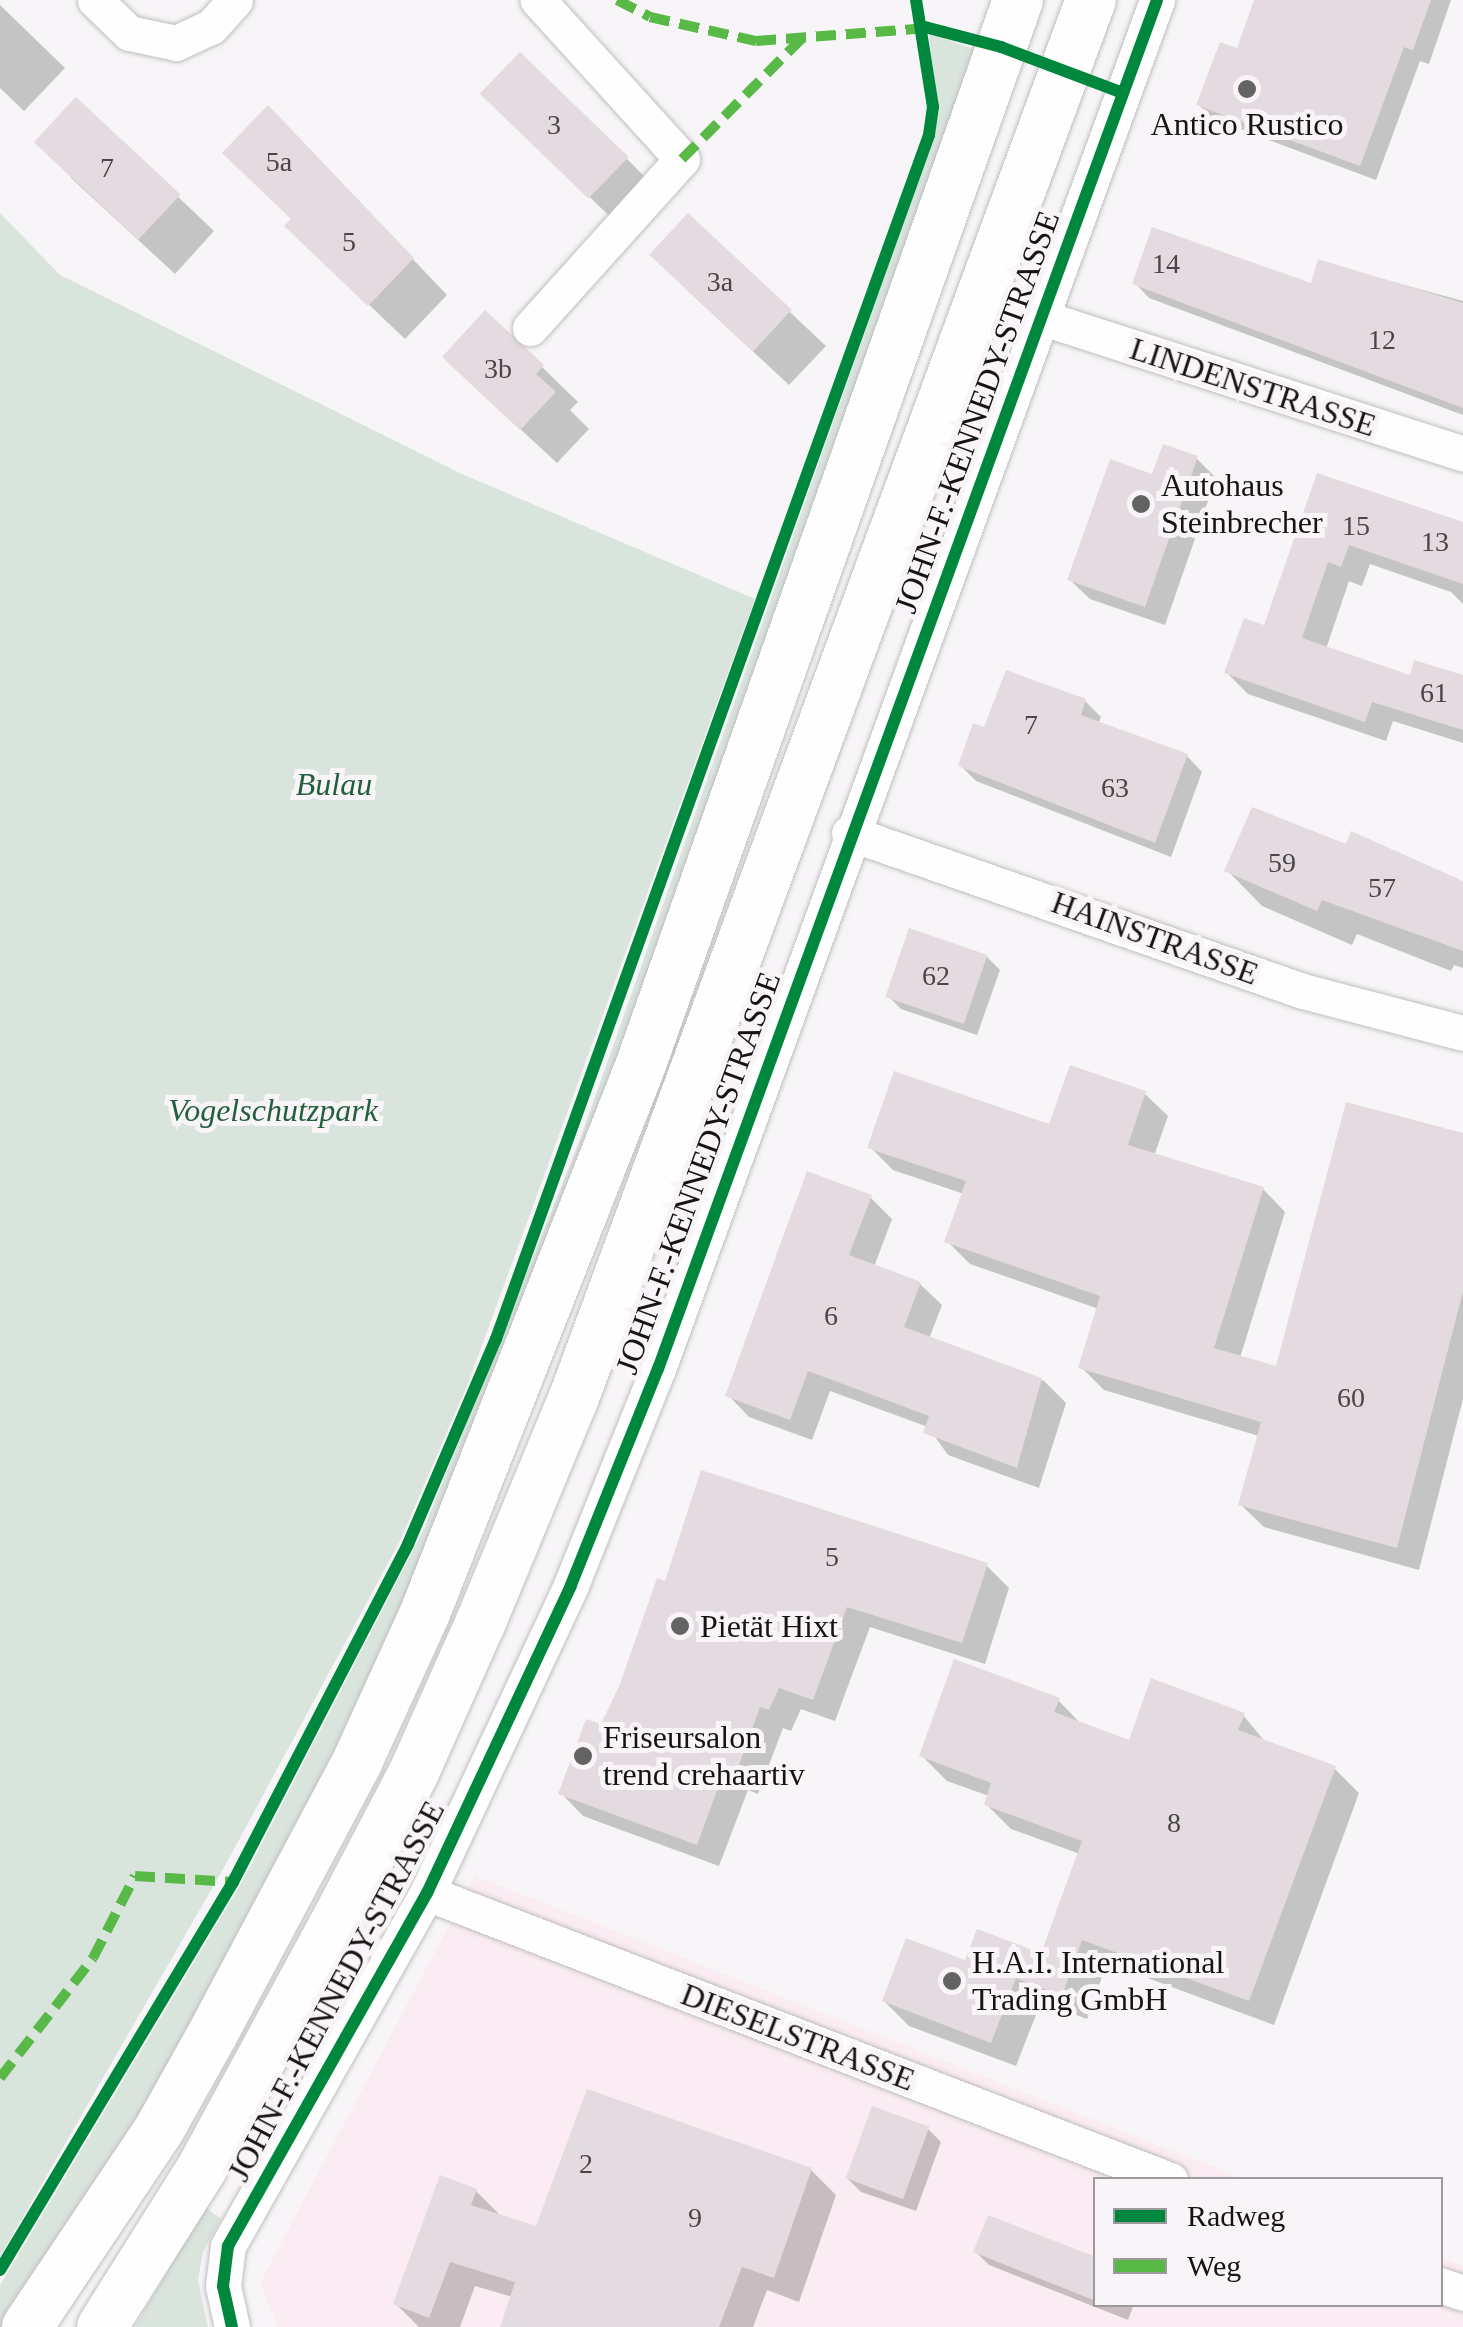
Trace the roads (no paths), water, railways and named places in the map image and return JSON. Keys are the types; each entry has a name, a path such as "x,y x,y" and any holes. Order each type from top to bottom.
{"main road":[{"path":"27,2327 160,2128 212,2035 358,1760 425,1613 640,1068 1018,0"},
{"path":"102,2327 202,2168 333,1927 414,1772 480,1624 573,1400 1091,0"}],"street":[{"path":"95,0 130,33 176,43 211,27 235,0"},
{"path":"530,328 682,160 538,0"},
{"name":"JOHN-F.-KENNEDY-STRASSE","path":"232,2327 223,2286 228,2246 428,1893 571,1585 651,1387 849,834 1043,318 1157,0"},
{"name":"LINDENSTRASSE","path":"1043,318 1463,454"},
{"name":"HAINSTRASSE","path":"849,834 1303,992 1463,1033"},
{"name":"DIESELSTRASSE","path":"428,1893 1162,2177"}],"place":[{"name":"Antico Rustico","path":"1247,89"},
{"name":"Autohaus Steinbrecher","path":"1141,504"},
{"name":"Pietät Hixt","path":"680,1626"},
{"name":"Friseursalon trend crehaartiv","path":"583,1756"},
{"name":"H.A.I. International Trading GmbH","path":"952,1981"}],"park label":[{"name":"Bulau","path":"334,784"},
{"name":"Vogelschutzpark","path":"273,1110"}]}
